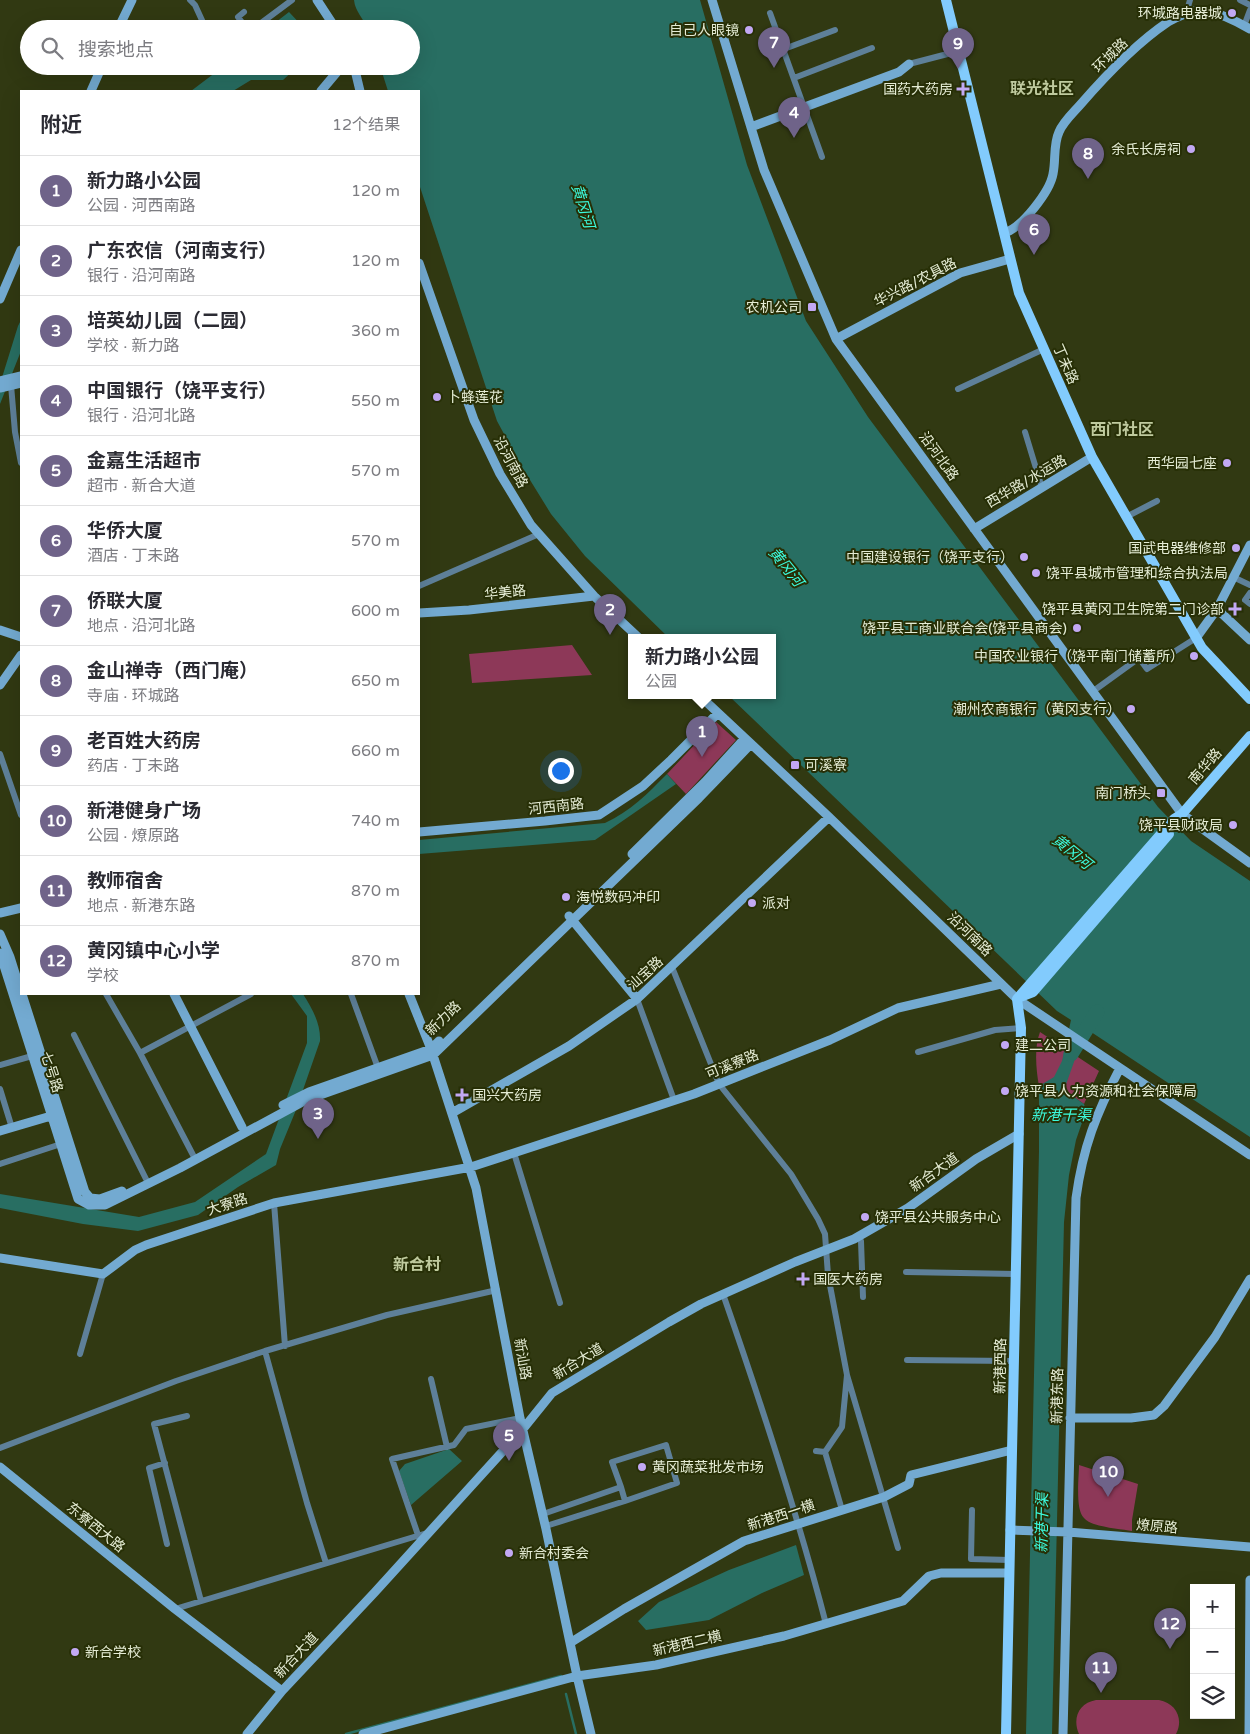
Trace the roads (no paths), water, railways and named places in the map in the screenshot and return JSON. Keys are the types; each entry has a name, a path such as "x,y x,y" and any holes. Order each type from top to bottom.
{"main road":[{"name":"丁未路","path":"946,0 1019,293 1092,457 1126,517 1202,648 1250,699"},
{"name":"南华路","path":"1016,998 1033,992 1250,736"},
{"name":"新港西路","path":"1006,1734 1021,1028 1016,998"}],"street":[{"path":"122,20 132,0"},
{"path":"190,0 195,5 202,20"},
{"path":"264,20 292,0"},
{"path":"317,0 330,20"},
{"name":"沿河北路","path":"712,0 764,170 836,338 1182,814 1250,863"},
{"path":"1189,14 1190,0"},
{"path":"1240,0 1250,5"},
{"name":"环城路","path":"1004,233 1011,231 1022,223 1036,206 1049,184 1053,175 1058,132 1066,120 1128,54 1170,21 1200,10 1247,28"},
{"path":"1247,28 1250,10"},
{"path":"241,20 238,16 244,12"},
{"path":"770,13 822,157"},
{"path":"784,49 835,30"},
{"path":"794,78 872,48"},
{"path":"751,126 900,72 909,64 959,51"},
{"path":"91,90 98,75"},
{"path":"322,90 334,75"},
{"path":"356,75 360,90"},
{"path":"0,299 20,252"},
{"name":"华兴路/农具路","path":"836,338 960,273 1010,259"},
{"name":"沿河南路","path":"420,265 474,420 500,474 531,525 594,596 635,634"},
{"path":"958,389 1044,349"},
{"path":"0,381 20,376"},
{"path":"0,388 20,383"},
{"path":"11,385 14,432 20,459"},
{"path":"1025,432 1042,488"},
{"name":"西华路/水运路","path":"974,528 1092,457"},
{"path":"1126,517 1157,500"},
{"path":"420,586 539,534"},
{"path":"1092,692 1139,658 1147,669 1196,638 1217,609 1250,545"},
{"path":"1233,577 1250,585"},
{"path":"1250,593 1246,600 1250,604"},
{"name":"华美路","path":"420,613 469,610 594,596"},
{"path":"1217,609 1250,640"},
{"path":"0,630 20,637"},
{"path":"0,684 20,656"},
{"name":"沿河南路","path":"703,699 829,817 1016,998 1250,1155"},
{"name":"河西南路","path":"420,832 599,815 643,786 718,712"},
{"name":"新力路","path":"85,1192 90,1198 96,1199 116,1197 242,1127 276,1113 307,1096 378,1068 432,1052 748,741"},
{"path":"0,754 20,813"},
{"name":"汕宝路","path":"452,1113 569,1046 637,999 829,817"},
{"path":"0,912 20,908"},
{"path":"570,918 637,999 674,1100"},
{"name":"七号路","path":"0,934 3,957 32,1056 78,1199 90,1206 105,1206 116,1197"},
{"name":"七号路","path":"3,957 20,989"},
{"path":"672,967 719,1084 791,1174 804,1193 825,1234 828,1275 847,1375 898,1548"},
{"name":"可溪寮路","path":"471,1167 719,1084 830,1040 898,1008 1001,984"},
{"name":"七号路","path":"23,995 85,1192"},
{"path":"107,995 140,1053 192,1155"},
{"path":"174,995 242,1127"},
{"path":"140,1053 249,995"},
{"path":"351,995 378,1068"},
{"name":"新汕路","path":"409,995 432,1052 471,1167 497,1290 520,1418 546,1526 591,1734"},
{"path":"918,1052 995,1030 1021,1028"},
{"path":"74,1036 146,1179"},
{"path":"307,1096 432,1052"},
{"path":"0,1065 32,1056"},
{"name":"新港东路","path":"1063,1734 1065,1532 1076,1198 1088,1139 1101,1104 1120,1068"},
{"path":"0,1089 12,1128"},
{"path":"116,1197 180,1168 276,1113"},
{"path":"0,1131 51,1116"},
{"name":"新合大道","path":"247,1734 282,1691 419,1539 429,1532 523,1429 552,1393 669,1322 723,1294 858,1236 908,1208 976,1159 1019,1134"},
{"path":"0,1164 60,1144"},
{"path":"514,1153 560,1303"},
{"name":"大寮路","path":"103,1274 146,1245 274,1203 471,1167"},
{"path":"274,1203 285,1346"},
{"path":"858,1236 862,1241 863,1297"},
{"path":"0,1258 103,1274 80,1354"},
{"path":"906,1272 1015,1274"},
{"path":"1070,1418 1131,1418 1154,1415 1164,1406 1214,1337 1250,1279"},
{"path":"0,1448 176,1381 265,1351 387,1314 497,1290"},
{"path":"723,1294 799,1523 826,1624"},
{"path":"265,1351 307,1503 326,1563"},
{"path":"907,1360 1014,1361"},
{"path":"825,1452 842,1427 847,1375"},
{"path":"430,1379 446,1447"},
{"path":"187,1416 154,1424 201,1601"},
{"path":"175,1608 326,1563 419,1539 392,1459 454,1445 466,1429 520,1418"},
{"path":"546,1526 625,1501 677,1483 666,1445 612,1462 625,1501"},
{"name":"新港西一横","path":"570,1643 744,1541 884,1497 910,1484 912,1475 1012,1450"},
{"path":"816,1451 825,1452"},
{"path":"825,1452 842,1510"},
{"path":"165,1463 149,1468 167,1544"},
{"name":"东寮西大路","path":"0,1467 175,1608 282,1691"},
{"path":"543,1514 620,1487"},
{"path":"972,1510 971,1559 1010,1560"},
{"name":"燎原路","path":"1010,1530 1065,1532 1250,1547"},
{"name":"新港西二横","path":"363,1734 577,1676 656,1665 784,1636 903,1601 929,1576 949,1573 1009,1573"},
{"path":"1249,1734 1250,1580"}],"water":[{"name":"黄冈河","path":"354,0 700,0 747,165 806,321 868,417 1158,807 1191,841 1250,881 1250,1137 1082,1026 1074,1062 1064,1090 1084,1104 1086,1111 1076,1140 1069,1175 1064,1222 1052,1734 1026,1734 1039,1086 1054,1077 1062,1061 1071,1020 1057,1011 732,699 776,699 776,634 665,634 585,556 551,514 497,421 420,187 420,90 388,90 383,75 420,75 420,20 363,20"},
{"path":"289,12 297,20 279,20"},
{"path":"212,75 288,75 283,80 251,80 235,90 192,90"},
{"path":"20,322 20,354 0,404 0,384"},
{"path":"667,774 676,784 595,840 420,854 420,840 605,823 631,807"},
{"path":"292,995 304,995 317,1022 320,1041 280,1149 276,1165 238,1187 198,1215 138,1231 83,1224 0,1208 0,1194 139,1217 195,1202 266,1154 307,1043 307,1016"},
{"path":"449,1449 462,1461 411,1505 399,1471 405,1464"},
{"path":"796,1545 804,1575 762,1593 709,1620 646,1630 638,1621 659,1602 729,1570"}],"waterway":[{"name":"新港干渠","path":"1071,1054 1097,1012"},
{"path":"346,1734 561,1676"},
{"path":"566,1694 576,1734"}],"place":[{"name":"环城路电器城","path":"1232,13"},
{"name":"自己人眼镜","path":"749,30"},
{"name":"侨联大厦","path":"774,68"},
{"name":"老百姓大药房","path":"958,69"},
{"name":"国药大药房","path":"963,89"},
{"name":"中国银行（饶平支行）","path":"794,138"},
{"name":"余氏长房祠","path":"1191,149"},
{"name":"金山禅寺（西门庵）","path":"1088,179"},
{"name":"华侨大厦","path":"1034,255"},
{"name":"农机公司","path":"812,307"},
{"name":"卜蜂莲花","path":"437,397"},
{"name":"西华园七座","path":"1227,463"},
{"name":"国武电器维修部","path":"1236,548"},
{"name":"中国建设银行（饶平支行）","path":"1024,557"},
{"name":"饶平县城市管理和综合执法局","path":"1036,573"},
{"name":"饶平县黄冈卫生院第二门诊部","path":"1235,609"},
{"name":"饶平县工商业联合会(饶平县商会)","path":"1077,628"},
{"name":"广东农信（河南支行）","path":"610,635"},
{"name":"中国农业银行（饶平南门储蓄所）","path":"1194,656"},
{"name":"潮州农商银行（黄冈支行）","path":"1131,709"},
{"name":"新力路小公园","path":"702,757"},
{"name":"可溪寮","path":"795,765"},
{"name":"南门桥头","path":"1161,793"},
{"name":"饶平县财政局","path":"1233,825"},
{"name":"海悦数码冲印","path":"566,897"},
{"name":"派对","path":"752,903"},
{"name":"建二公司","path":"1005,1045"},
{"name":"饶平县人力资源和社会保障局","path":"1005,1091"},
{"name":"国兴大药房","path":"462,1095"},
{"name":"培英幼儿园（二园）","path":"318,1139"},
{"name":"饶平县公共服务中心","path":"865,1217"},
{"name":"国医大药房","path":"803,1279"},
{"name":"金嘉生活超市","path":"509,1461"},
{"name":"黄冈蔬菜批发市场","path":"642,1467"},
{"name":"新港健身广场","path":"1108,1497"},
{"name":"新合村委会","path":"509,1553"},
{"name":"黄冈镇中心小学","path":"1170,1649"},
{"name":"新合学校","path":"75,1652"},
{"name":"教师宿舍","path":"1101,1693"}],"district":[{"name":"联光社区","path":"1042,88"},
{"name":"西门社区","path":"1122,429"},
{"name":"新合村","path":"417,1264"}]}
